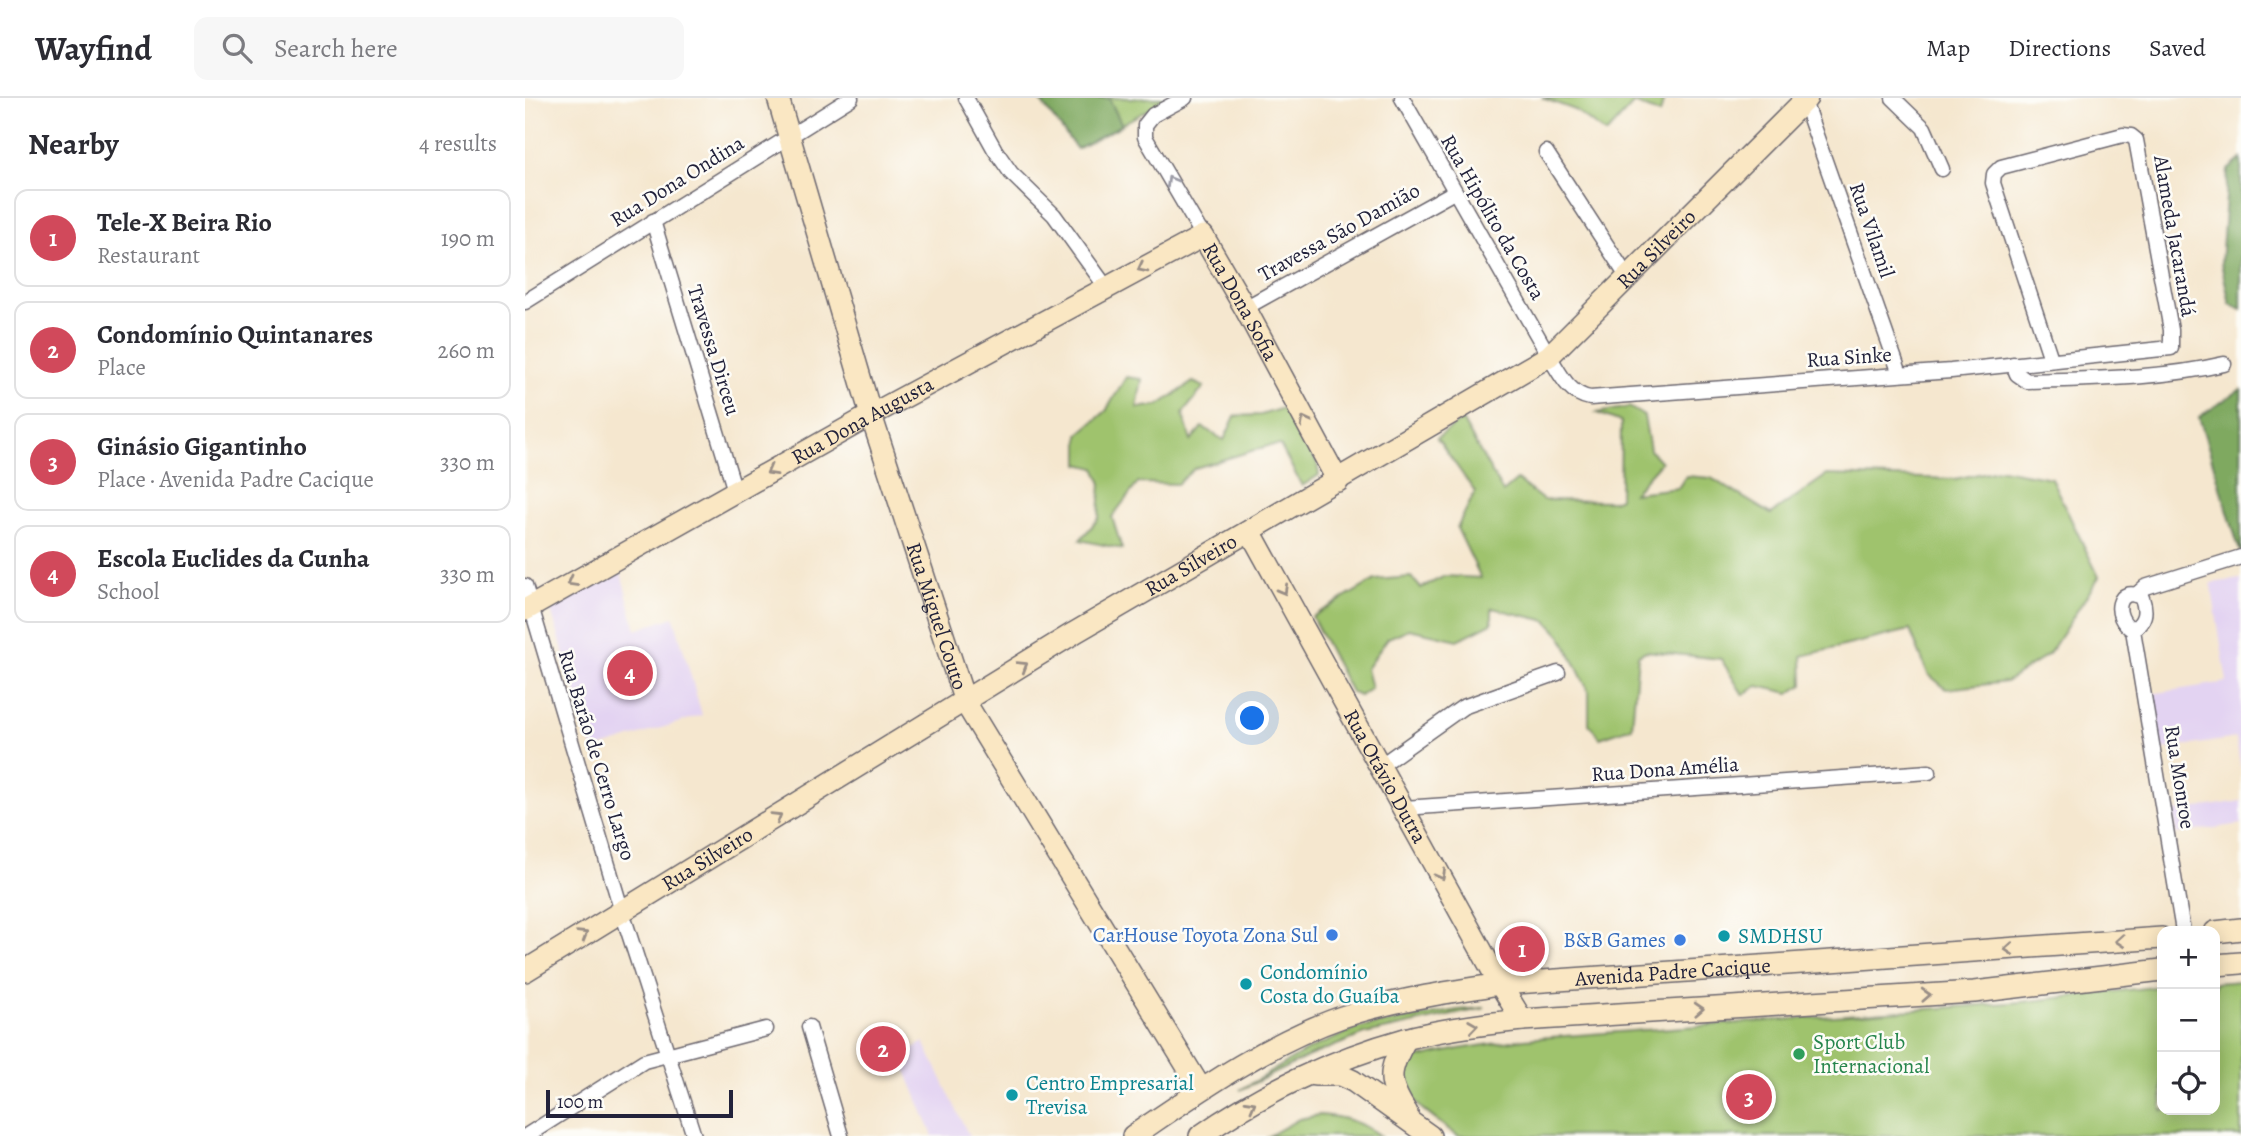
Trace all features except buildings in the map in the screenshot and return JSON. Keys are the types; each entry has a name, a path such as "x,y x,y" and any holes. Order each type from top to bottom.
{"street":[{"name":"Rua Miguel Couto","path":"778,98 871,415 965,702 1201,1089"},
{"name":"Rua Dona Ondina","path":"525,302 851,98"},
{"path":"966,98 1011,173 1054,215 1106,287"},
{"name":"Rua Dona Sofia","path":"1185,98 1153,115 1145,125 1145,137 1244,308 1338,481"},
{"name":"Rua Hipólito da Costa","path":"1402,98 1549,356"},
{"path":"1893,98 1924,128 1942,169"},
{"name":"Rua Silveiro","path":"525,971 1074,633 1549,356 1805,99"},
{"name":"Rua Vilamil","path":"1805,99 1900,374"},
{"name":"Alameda Jacarandá","path":"2051,359 1993,183 1994,174 2001,167 2123,135 2136,140 2171,330 2171,348"},
{"path":"1546,152 1628,278"},
{"name":"Travessa São Damião","path":"1244,308 1454,192"},
{"name":"Travessa Dirceu","path":"653,221 735,491"},
{"name":"Rua Dona Augusta","path":"527,600 735,491 1203,236"},
{"name":"Rua Sinke","path":"1549,356 1571,389 1579,396 1590,398 1951,371 2171,348"},
{"path":"2013,364 2017,374 2027,381 2155,375 2224,364"},
{"name":"Rua Otávio Dutra","path":"1250,531 1522,1020"},
{"path":"2136,595 2145,587 2241,557"},
{"name":"Rua Monroe","path":"2133,630 2145,617 2142,598 2129,594 2118,605 2123,622 2133,630 2182,926"},
{"name":"Rua Barão de Cerro Largo","path":"527,600 622,912 694,1136"},
{"path":"1380,766 1463,707 1558,673"},
{"name":"Rua Dona Amélia","path":"1404,808 1929,772"},
{"path":"2220,931 2241,929"},
{"name":"Avenida Padre Cacique","path":"1133,1136 1201,1089 1258,1056 1343,1017 1424,997 1500,984 2157,938"},
{"path":"2220,964 2241,962"},
{"name":"Avenida Padre Cacique","path":"1200,1136 1219,1122 1303,1077 1406,1039 1453,1029 1522,1020 1975,992 2157,971"},
{"path":"809,1027 841,1136"},
{"path":"526,1136 644,1061 766,1029"},
{"path":"1406,1039 1391,1071 1394,1093 1422,1130"},
{"path":"1303,1077 1327,1073 1340,1075 1353,1081 1422,1130"}],"shaded area":[{"path":"621,573 636,630 674,617 702,715 593,750 550,607"},
{"path":"2241,579 2241,770 2236,738 2160,750 2151,694 2227,682 2211,583"},
{"path":"2241,801 2241,824 2176,834 2173,812"},
{"path":"924,1042 969,1136 933,1136 900,1056"}],"green space":[{"path":"1038,98 1169,98 1077,149"},
{"path":"1038,98 1109,98 1122,125 1077,149"},
{"path":"1542,98 1664,98 1660,114 1634,103 1606,134 1575,110"},
{"path":"2241,159 2241,309 2230,304 2221,263 2228,170"},
{"path":"1126,377 1142,379 1137,408 1159,405 1193,382 1204,387 1183,413 1191,441 1202,427 1224,440 1235,416 1261,415 1283,408 1317,463 1319,475 1302,486 1280,445 1268,446 1195,468 1177,484 1138,483 1112,517 1122,549 1080,540 1099,518 1101,481 1095,468 1079,464 1079,434 1106,411"},
{"path":"2241,389 2241,555 2199,417"},
{"path":"1629,407 1644,416 1650,450 1661,462 1633,493 1678,488 1686,476 1711,478 1771,514 1827,475 1955,479 2002,469 2051,478 2099,577 2049,654 2006,682 1946,689 1928,674 1910,630 1802,656 1803,685 1789,693 1758,686 1743,695 1721,659 1646,651 1638,655 1632,727 1600,738 1589,724 1589,692 1562,637 1547,621 1492,608 1492,623 1458,640 1409,629 1388,638 1366,669 1371,688 1360,696 1351,692 1312,617 1375,580 1411,577 1421,588 1445,576 1481,578 1457,528 1475,492 1437,438 1462,420 1503,492 1517,480 1543,500 1613,501 1620,498 1621,422 1597,413"},
{"name":"Sport Club Internacional","path":"2241,981 2241,1136 1458,1136 1416,1102 1409,1094 1402,1074 1413,1059 1524,1039 2022,1002 2157,987 2157,1115 2220,1115 2220,983"},
{"path":"1485,1008 1365,1034 1309,1056 1240,1090 1306,1051 1358,1028 1458,1010"},
{"path":"1319,1115 1351,1121 1380,1136 1269,1136 1299,1119"}],"place":[{"name":"Escola Euclides da Cunha","path":"630,673"},
{"name":"CarHouse Toyota Zona Sul","path":"1332,935"},
{"name":"SMDHSU","path":"1724,936"},
{"name":"B&B Games","path":"1680,940"},
{"name":"Tele-X Beira Rio","path":"1522,949"},
{"name":"Condomínio Costa do Guaíba","path":"1246,984"},
{"name":"Condomínio Quintanares","path":"883,1049"},
{"name":"Sport Club Internacional","path":"1799,1054"},
{"name":"Centro Empresarial Trevisa","path":"1012,1095"},
{"name":"Ginásio Gigantinho","path":"1749,1097"}]}
